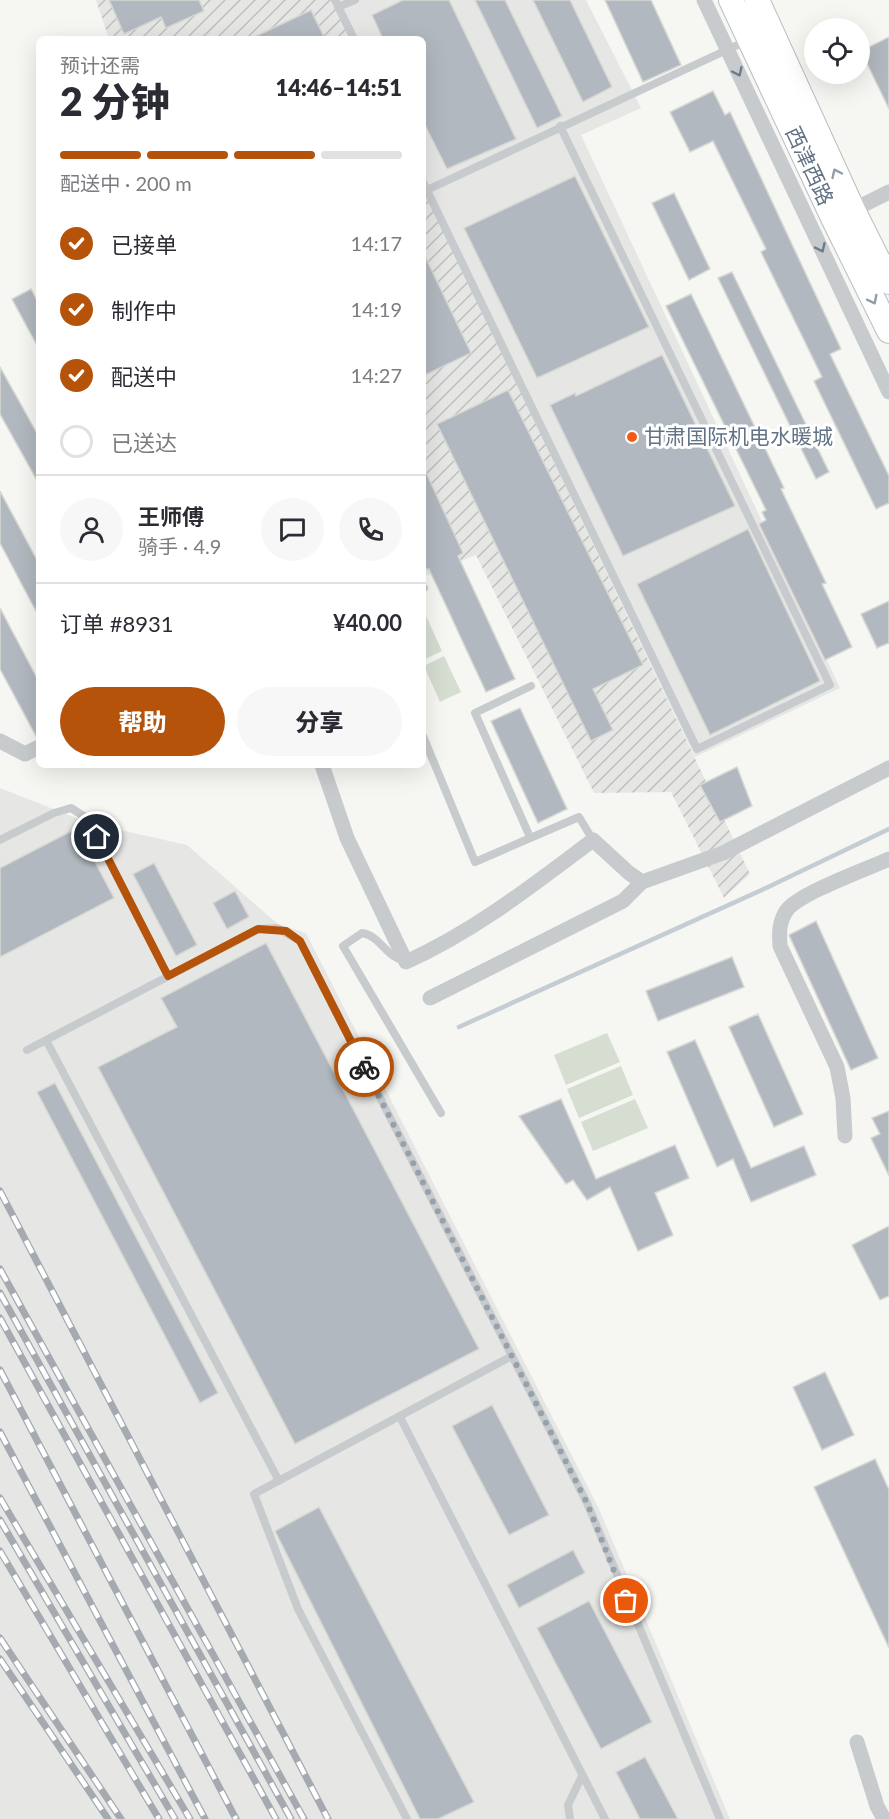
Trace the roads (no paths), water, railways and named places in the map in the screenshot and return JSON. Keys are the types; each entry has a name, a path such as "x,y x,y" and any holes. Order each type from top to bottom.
{"main road":[{"name":"西津西路","path":"732,0 834,220 889,331"},
{"name":"西津西路","path":"757,0 853,210 889,282"}],"street":[{"path":"704,0 889,392"},
{"path":"853,210 889,192"},
{"path":"0,741 25,754 36,748"},
{"path":"323,768 347,838 406,962 447,944 487,919 593,840 628,873 642,882"},
{"path":"430,998 623,901 642,882 723,853 889,768"},
{"path":"845,1136 843,1098 837,1067 780,946 779,934 787,910 795,901 889,859"},
{"path":"857,1742 877,1806 884,1819"}],"lane":[{"path":"353,36 337,4 355,0"},
{"path":"426,186 728,51 750,39"},
{"path":"426,188 697,749 830,685 560,126"},
{"path":"530,837 475,713 531,686"},
{"path":"426,743 475,862 579,817 593,840"},
{"path":"0,840 54,813 71,808 87,818 168,976"},
{"path":"27,1050 258,929 286,931 300,941 587,1503 720,1819"},
{"path":"406,962 393,958 372,934 362,933 343,946 441,1113"},
{"path":"46,1040 279,1481"},
{"path":"407,1819 298,1610 254,1494 512,1356"},
{"path":"400,1417 605,1819"},
{"path":"570,1819 568,1805 582,1776"}],"waterway":[{"path":"459,1027 766,888 889,829"}],"railway":[{"path":"0,1191 328,1819"},
{"path":"0,1269 304,1819"},
{"path":"0,1293 291,1819"},
{"path":"0,1318 276,1819"},
{"path":"0,1370 236,1819"},
{"path":"0,1432 205,1819"},
{"path":"0,1498 190,1819"},
{"path":"0,1520 175,1819"},
{"path":"0,1551 159,1819"},
{"path":"0,1638 121,1819"},
{"path":"0,1659 108,1819"}],"place":[{"name":"甘肃国际机电水暖城","path":"632,437"}]}
